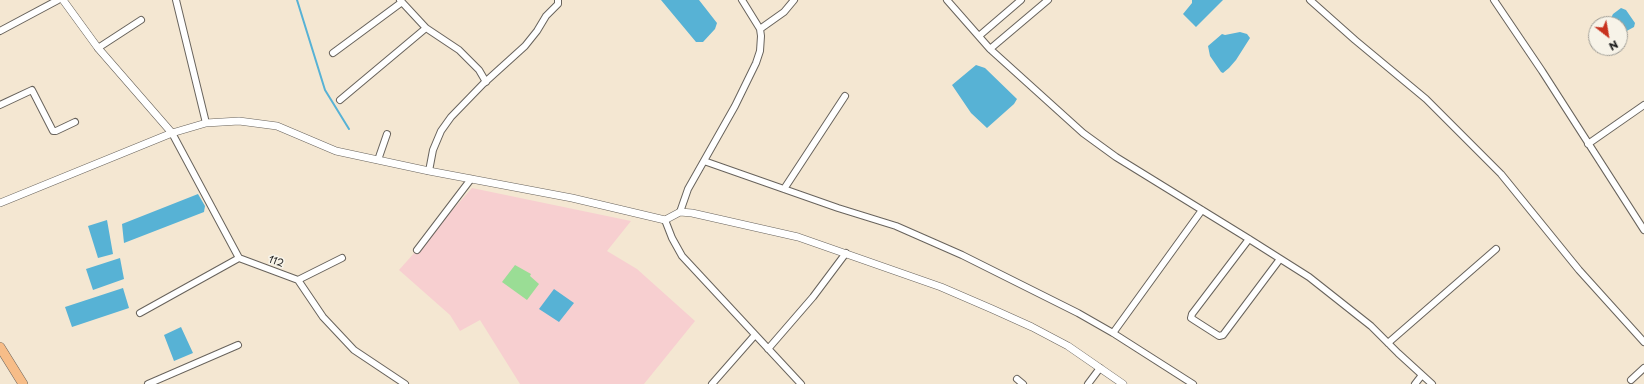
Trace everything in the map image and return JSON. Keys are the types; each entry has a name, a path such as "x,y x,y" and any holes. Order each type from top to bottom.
{"main road":[{"path":"0,347 23,384"}],"street":[{"path":"0,31 58,0"},
{"path":"63,0 98,48 172,133 239,258 140,313"},
{"path":"176,0 206,123"},
{"path":"429,171 433,150 441,131 451,117 524,46 537,31 546,16 558,4 558,0"},
{"path":"680,212 688,189 735,106 756,64 760,51 760,29 742,0"},
{"path":"760,29 784,12 794,0"},
{"path":"947,0 990,49 1083,133 1116,157 1308,277 1371,326 1432,384"},
{"path":"978,36 1021,0"},
{"path":"990,49 1048,0"},
{"path":"1310,0 1426,100 1501,174 1579,270 1644,342"},
{"path":"1494,0 1542,71 1644,230"},
{"path":"333,53 401,1 426,28 459,50 479,70 486,82"},
{"path":"98,48 141,20"},
{"path":"340,100 426,28"},
{"path":"0,105 32,90 53,131 55,132 75,122"},
{"path":"784,189 845,96"},
{"path":"1588,144 1644,106"},
{"path":"0,203 172,133 206,123 239,121 277,126 336,151 429,171 591,202 665,220 680,212 706,215 798,237 941,287 1032,327 1068,346 1124,384"},
{"path":"378,160 387,134"},
{"path":"704,161 896,226 983,264 1078,313 1113,333 1193,384"},
{"path":"417,250 471,179"},
{"path":"1113,333 1202,210"},
{"path":"665,220 672,238 682,256 801,384"},
{"path":"1249,239 1192,314 1191,318 1219,336 1223,335 1280,259"},
{"path":"1388,343 1496,249"},
{"path":"768,349 813,297 846,254"},
{"name":"112","path":"239,258 298,280"},
{"path":"342,258 298,280 323,317 354,350 405,384"},
{"path":"712,384 755,335"},
{"path":"148,384 238,345"},
{"path":"1088,384 1100,368"},
{"path":"1631,380 1644,368"},
{"path":"1415,384 1422,375"},
{"path":"1017,379 1023,384"}],"shaded area":[{"path":"472,188 631,221 607,251 637,269 695,321 644,384 520,384 480,320 460,331 450,315 399,270"}],"green space":[{"path":"515,265 531,274 530,276 539,284 527,300 502,282"}],"water":[{"path":"661,0 699,0 717,23 715,29 703,42 696,42"},
{"path":"1192,0 1223,0 1196,27 1183,14 1192,3"},
{"path":"1621,8 1626,10 1635,23 1634,27 1628,30 1628,16 1612,16"},
{"path":"1240,32 1247,34 1250,38 1236,60 1223,73 1210,56 1208,46 1222,34 1225,35"},
{"path":"976,65 985,68 1017,99 1014,104 987,128 971,113 952,85"},
{"path":"198,194 205,206 204,212 124,243 122,224"},
{"path":"107,220 113,254 98,258 88,226"},
{"path":"120,258 124,279 93,290 86,269"},
{"path":"123,288 129,308 72,327 65,307"},
{"path":"554,289 574,303 559,322 539,309"},
{"path":"181,327 193,353 174,361 164,335"}],"waterway":[{"path":"297,0 325,90 349,129"}]}
